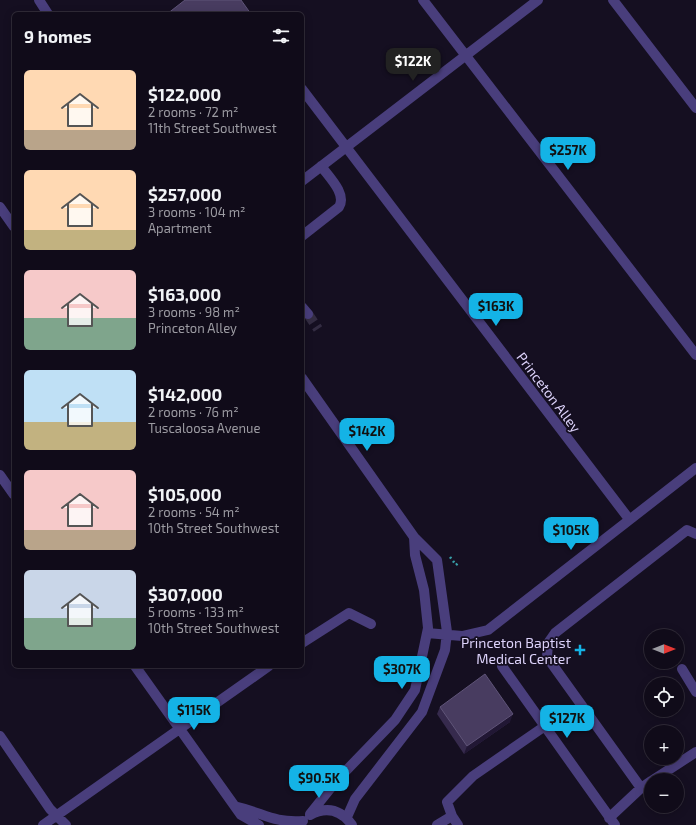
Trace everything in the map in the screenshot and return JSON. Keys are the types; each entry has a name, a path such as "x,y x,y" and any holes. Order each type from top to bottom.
{"street":[{"path":"39,0 47,12"},
{"path":"423,0 696,355"},
{"path":"304,179 538,0"},
{"path":"613,0 696,108"},
{"name":"Princeton Alley","path":"304,92 630,519"},
{"path":"304,234 342,203 342,197 338,189 321,166"},
{"path":"0,207 12,224"},
{"path":"237,807 272,820 305,820 319,810 329,810 338,812 349,821 355,799 422,712 445,650 446,636 437,560 414,537 304,381"},
{"path":"427,633 446,636 462,636 488,630 696,468"},
{"path":"5,481 12,492"},
{"path":"641,788 547,657 548,643 555,633 687,530 696,534"},
{"path":"305,820 338,779 395,720 415,690 428,628 424,590 415,555 414,537"},
{"path":"304,640 349,613 372,624"},
{"path":"502,666 612,821 644,786"},
{"path":"136,668 179,729 237,807 241,815 259,825"},
{"path":"43,825 266,668"},
{"path":"682,669 696,692"},
{"path":"437,825 455,820 448,802 473,776 545,726"},
{"path":"0,736 50,809 66,825"},
{"path":"664,773 696,752"}],"building":[{"path":"185,0 241,0 250,12 170,12"},
{"path":"485,674 513,714 467,746 440,707"}],"tunnel":[{"path":"308,314 318,329"}],"place":[{"name":"Princeton Baptist Medical Center","path":"580,650"}]}
